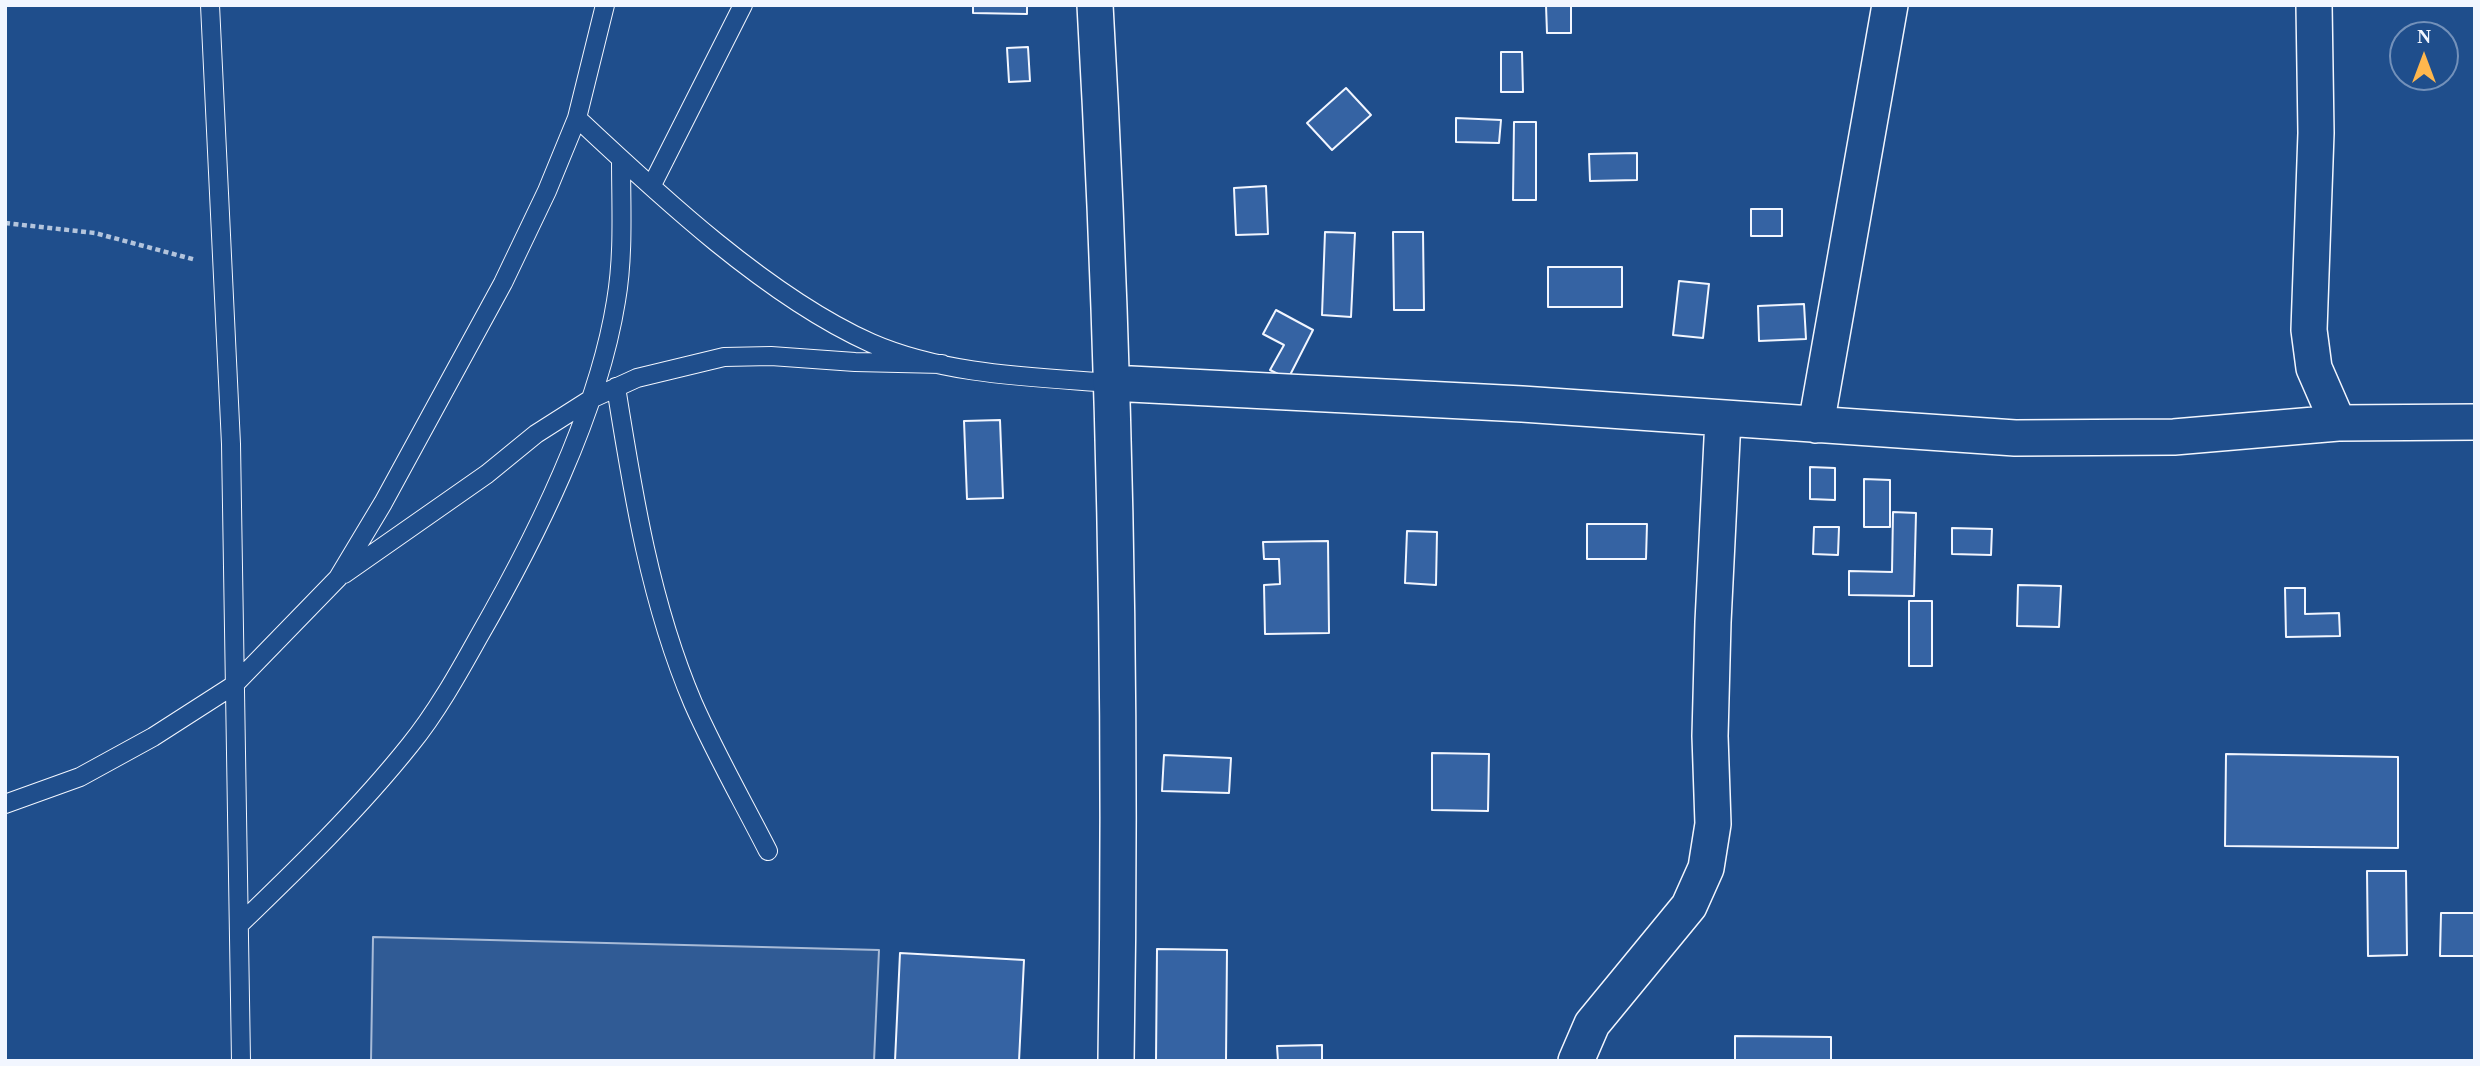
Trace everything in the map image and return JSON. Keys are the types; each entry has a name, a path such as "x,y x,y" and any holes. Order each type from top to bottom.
{"street":[{"path":"1095,5 1111,383 1118,752 1116,1061"},
{"path":"1816,425 1890,5"},
{"path":"2314,5 2316,133 2309,330 2314,368 2338,423"},
{"path":"1111,383 1456,400 2015,438 2175,437 2338,423 2475,422"},
{"path":"1576,1061 1592,1024 1689,906 1706,868 1713,824 1710,736 1712,648 1723,419"}],"lane":[{"path":"210,5 231,444 241,1061"},
{"path":"338,578 383,503 503,283 577,118 605,5"},
{"path":"652,185 743,5"},
{"path":"577,118 735,256 794,300 872,343 942,364"},
{"path":"239,925 363,802 413,743 461,668 504,593 547,503 591,399 616,300 621,159"},
{"path":"5,804 80,777 153,737 234,685 338,578 487,474 536,434 591,399 616,387 658,372 724,357 771,356 942,364 1035,377 1111,383"},
{"path":"616,387 647,561 666,626 694,703 768,851"}],"path":[{"path":"5,223 95,233 222,267"}],"shaded area":[{"path":"373,937 879,950 874,1061 371,1061"}],"building":[{"path":"973,5 1027,5 1027,14 973,13"},
{"path":"1546,5 1571,5 1571,33 1547,33"},
{"path":"1028,47 1030,81 1009,82 1007,48"},
{"path":"1501,52 1522,52 1523,92 1501,92"},
{"path":"1346,88 1371,115 1332,150 1307,123"},
{"path":"1456,118 1501,120 1499,143 1456,142"},
{"path":"1514,122 1536,122 1536,200 1513,200"},
{"path":"1637,153 1637,180 1590,181 1589,154"},
{"path":"1266,186 1268,234 1236,235 1234,188"},
{"path":"1751,209 1782,209 1782,236 1751,236"},
{"path":"1325,232 1355,233 1351,317 1322,315"},
{"path":"1393,232 1423,232 1424,310 1394,310"},
{"path":"1548,267 1622,267 1622,307 1548,307"},
{"path":"1679,281 1709,284 1703,338 1673,335"},
{"path":"1804,304 1806,339 1759,341 1758,306"},
{"path":"1276,310 1313,330 1288,379 1270,370 1284,345 1263,334"},
{"path":"1000,420 1003,498 967,499 964,421"},
{"path":"1810,467 1835,468 1835,500 1810,499"},
{"path":"1864,479 1890,480 1890,527 1864,527"},
{"path":"1893,512 1916,513 1914,596 1849,595 1849,571 1892,572"},
{"path":"1587,524 1647,524 1646,559 1587,559"},
{"path":"1814,527 1839,527 1838,555 1813,554"},
{"path":"1952,528 1992,529 1991,555 1952,554"},
{"path":"1407,531 1437,532 1436,585 1405,583"},
{"path":"1328,541 1329,633 1265,634 1264,585 1280,584 1279,559 1264,559 1263,542"},
{"path":"2018,585 2061,586 2059,627 2017,626"},
{"path":"2285,588 2305,588 2305,614 2339,613 2340,636 2286,637"},
{"path":"1909,601 1932,601 1932,666 1909,666"},
{"path":"1432,753 1489,754 1488,811 1432,810"},
{"path":"2226,754 2398,757 2398,848 2225,846"},
{"path":"1164,755 1231,758 1229,793 1162,791"},
{"path":"2367,871 2406,871 2407,955 2368,956"},
{"path":"2441,913 2475,913 2475,956 2440,956"},
{"path":"1157,949 1227,950 1226,1061 1156,1061"},
{"path":"900,953 1024,960 1019,1061 895,1061"},
{"path":"1735,1036 1831,1037 1831,1061 1735,1061"},
{"path":"1322,1045 1322,1061 1278,1061 1277,1046"}]}
